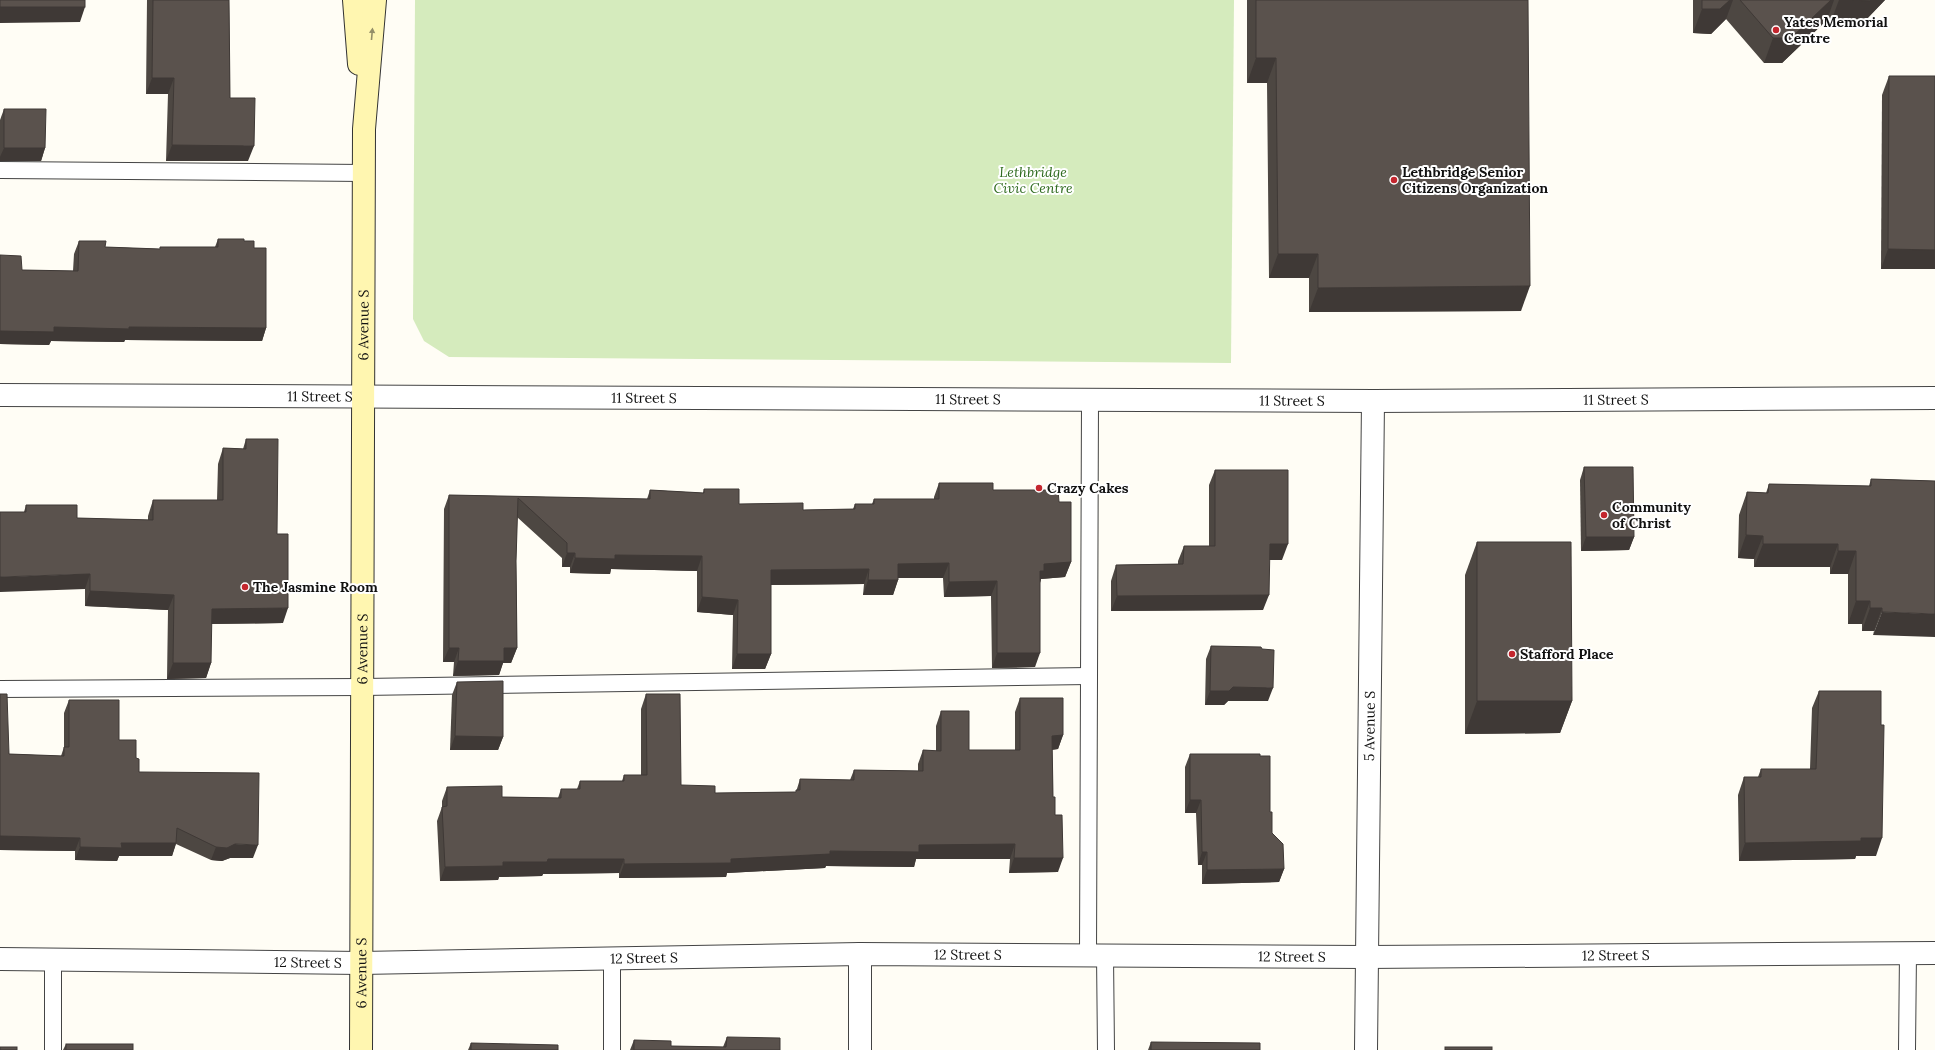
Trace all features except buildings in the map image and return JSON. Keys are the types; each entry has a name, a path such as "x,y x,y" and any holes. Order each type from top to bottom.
{"main road":[{"name":"6 Avenue S","path":"354,0 364,129 361,1050"},
{"name":"6 Avenue S","path":"364,129 375,0"}],"street":[{"name":"11 Street S","path":"0,395 1373,401 1935,398"},
{"name":"5 Avenue S","path":"1366,1050 1373,401"},
{"name":"12 Street S","path":"0,959 361,963 860,954 1366,956 1935,952"},
{"path":"860,954 860,1050"}],"lane":[{"path":"0,170 364,173"},
{"path":"1090,400 1089,676 1097,955 1106,1050"},
{"path":"0,689 363,687 1089,676"},
{"path":"1906,1050 1908,953"},
{"path":"612,958 612,1050"},
{"path":"53,960 54,1050"}],"green space":[{"name":"Lethbridge Civic Centre","path":"415,0 1234,0 1231,363 449,357 424,341 413,319"}],"place":[{"name":"Yates Memorial Centre","path":"1776,30"},
{"name":"Lethbridge Senior Citizens Organization","path":"1394,180"},
{"name":"Crazy Cakes","path":"1039,488"},
{"name":"Community of Christ","path":"1604,515"},
{"name":"The Jasmine Room","path":"245,587"},
{"name":"Stafford Place","path":"1512,654"}]}
